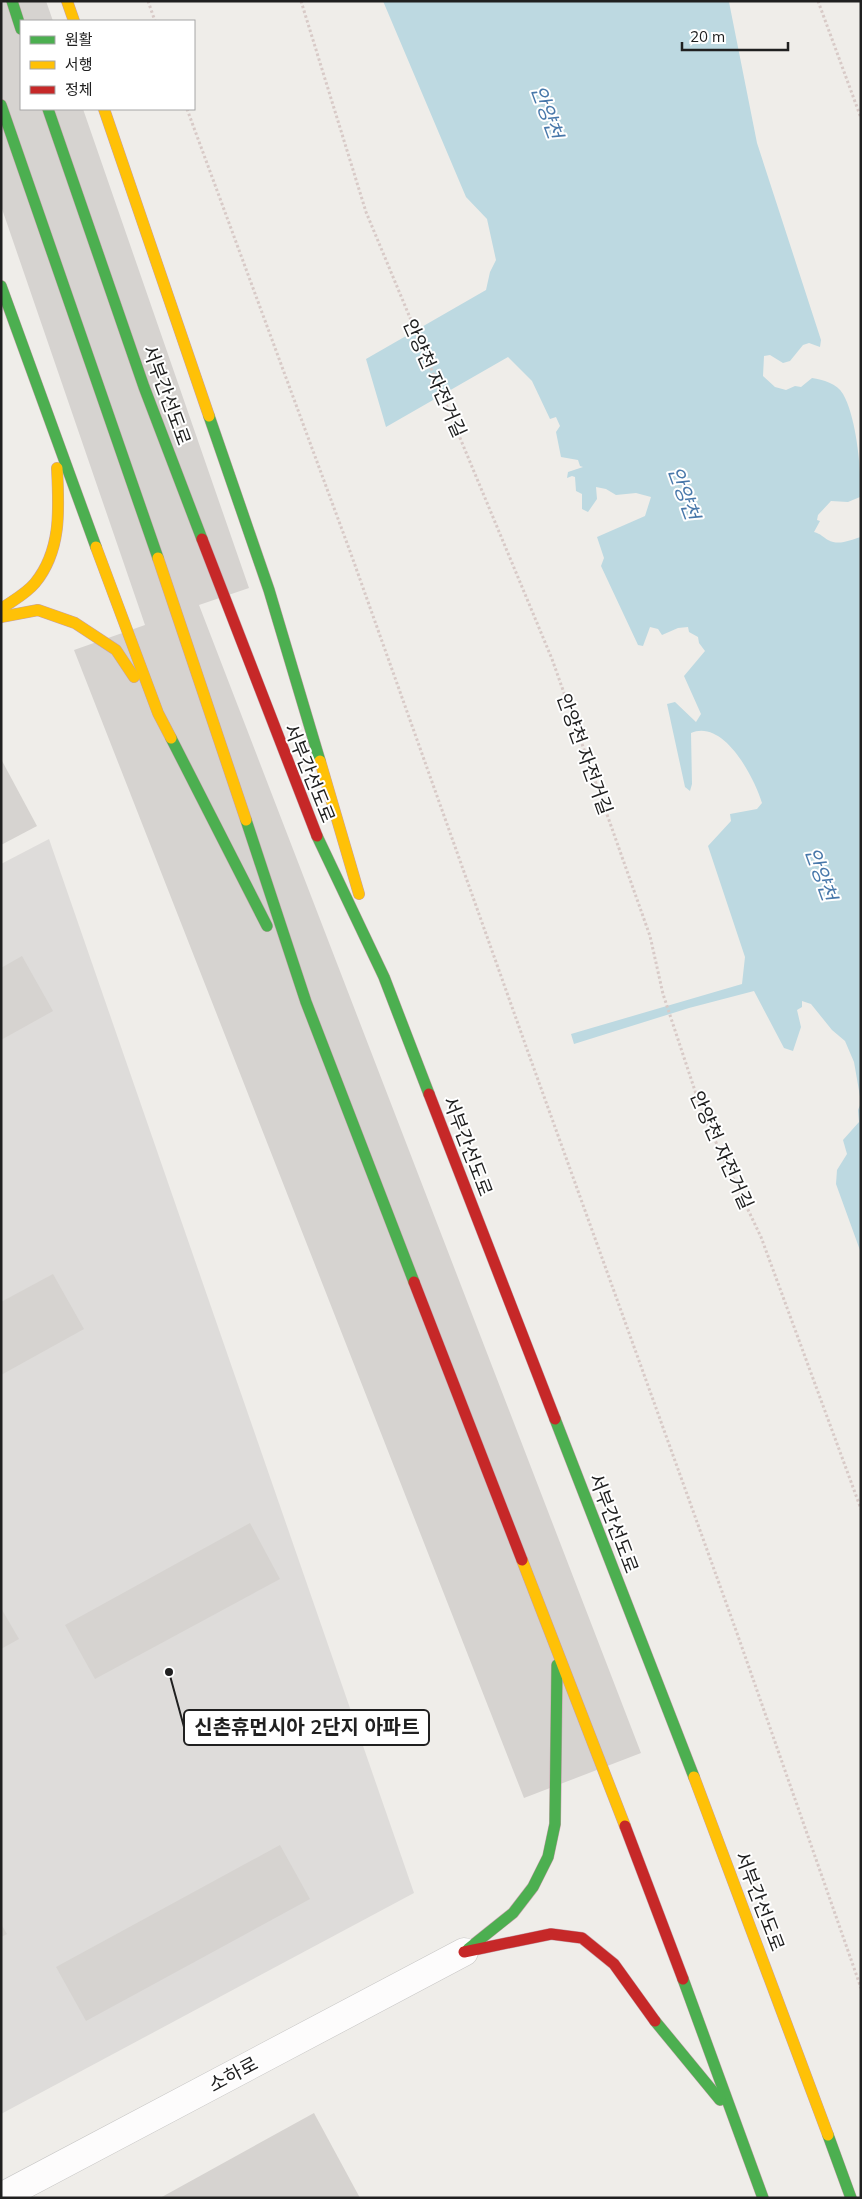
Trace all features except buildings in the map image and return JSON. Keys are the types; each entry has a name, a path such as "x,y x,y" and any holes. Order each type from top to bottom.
{"highway":[{"path":"12,1 20,27"},
{"path":"67,1 74,20"},
{"path":"1,105 207,701 306,1002 660,1917 763,2198"},
{"name":"서부간선도로","path":"48,110 144,387 307,816 384,977 741,1899 851,2198"},
{"path":"104,110 270,590 384,977"},
{"path":"1,286 57,444 158,713 306,1002"},
{"path":"1,610 34,584 51,556 59,525 57,444"},
{"path":"1,617 38,610 75,623 116,650 158,713"},
{"path":"464,1952 513,1913 533,1887 548,1857 555,1824 557,1651"},
{"path":"464,1952 551,1934 582,1938 614,1964 648,2012 733,2116"}],"street":[{"name":"소하로","path":"1,2197 464,1952"}],"path":[{"path":"148,1 155,20"},
{"name":"안양천 자전거길","path":"301,1 366,212 409,320 449,407 552,659 650,936 663,994 703,1115 761,1237 861,1510"},
{"path":"818,1 861,118"},
{"path":"188,110 355,563 738,1636 861,1988"}],"shaded area":[{"path":"49,839 414,1893 1,2114 1,864"}],"water":[{"name":"안양천","path":"383,1 729,2 757,143 821,340 820,347 809,343 803,345 790,361 783,363 770,355 764,356 763,376 775,387 786,390 795,386 801,387 812,378 825,381 837,387 848,404 855,429 859,459 860,497 848,502 831,501 818,515 817,520 820,521 814,532 832,542 844,542 861,537 861,1102 854,1062 845,1041 832,1030 811,1004 802,1001 802,1007 797,1010 801,1027 793,1051 784,1048 754,991 689,1008 574,1044 571,1034 742,984 745,957 708,846 731,821 730,814 757,809 762,803 752,779 736,753 715,734 703,731 691,733 692,784 690,791 685,787 667,704 675,702 696,722 701,714 684,676 705,651 699,643 698,637 689,632 688,627 678,628 662,635 658,629 650,627 643,646 638,645 601,566 604,558 597,537 645,516 651,497 636,493 616,495 606,489 596,487 597,499 588,512 582,509 582,494 576,491 575,477 567,478 568,472 583,467 580,466 578,460 561,457 556,432 560,426 556,417 550,419 532,381 508,357 386,427 366,359 486,290 490,272 496,260 487,219 466,197"},
{"path":"861,1103 861,1253 836,1184 837,1170 847,1154 843,1140 859,1122 858,1110"}],"traffic: fast":[{"path":"12,1 20,26"},
{"path":"1,105 158,558"},
{"path":"48,110 144,387 202,539"},
{"path":"1,286 96,547"},
{"path":"209,416 269,590 320,761"},
{"path":"171,738 267,926"},
{"path":"246,820 306,1002 414,1282"},
{"path":"317,836 384,977 429,1094"},
{"path":"555,1419 694,1777"},
{"path":"468,1949 513,1913 533,1887 548,1857 555,1824 557,1665"},
{"path":"683,1979 763,2198"},
{"path":"655,2021 720,2100"},
{"path":"828,2135 851,2198"}],"traffic: slow":[{"path":"67,1 74,20"},
{"path":"104,110 209,416"},
{"path":"1,609 35,583 50,557 57,528 57,468"},
{"path":"96,547 158,713 171,738"},
{"path":"158,558 246,820"},
{"path":"1,617 38,610 75,623 116,650 134,677"},
{"path":"320,761 359,894"},
{"path":"522,1560 625,1826"},
{"path":"694,1777 828,2135"}],"traffic: jam":[{"path":"202,539 317,836"},
{"path":"429,1094 555,1419"},
{"path":"414,1282 522,1560"},
{"path":"625,1826 683,1979"},
{"path":"464,1952 551,1934 582,1938 614,1964 655,2021"}],"place":[{"name":"신촌휴먼시아 2단지 아파트","path":"169,1672"}]}
